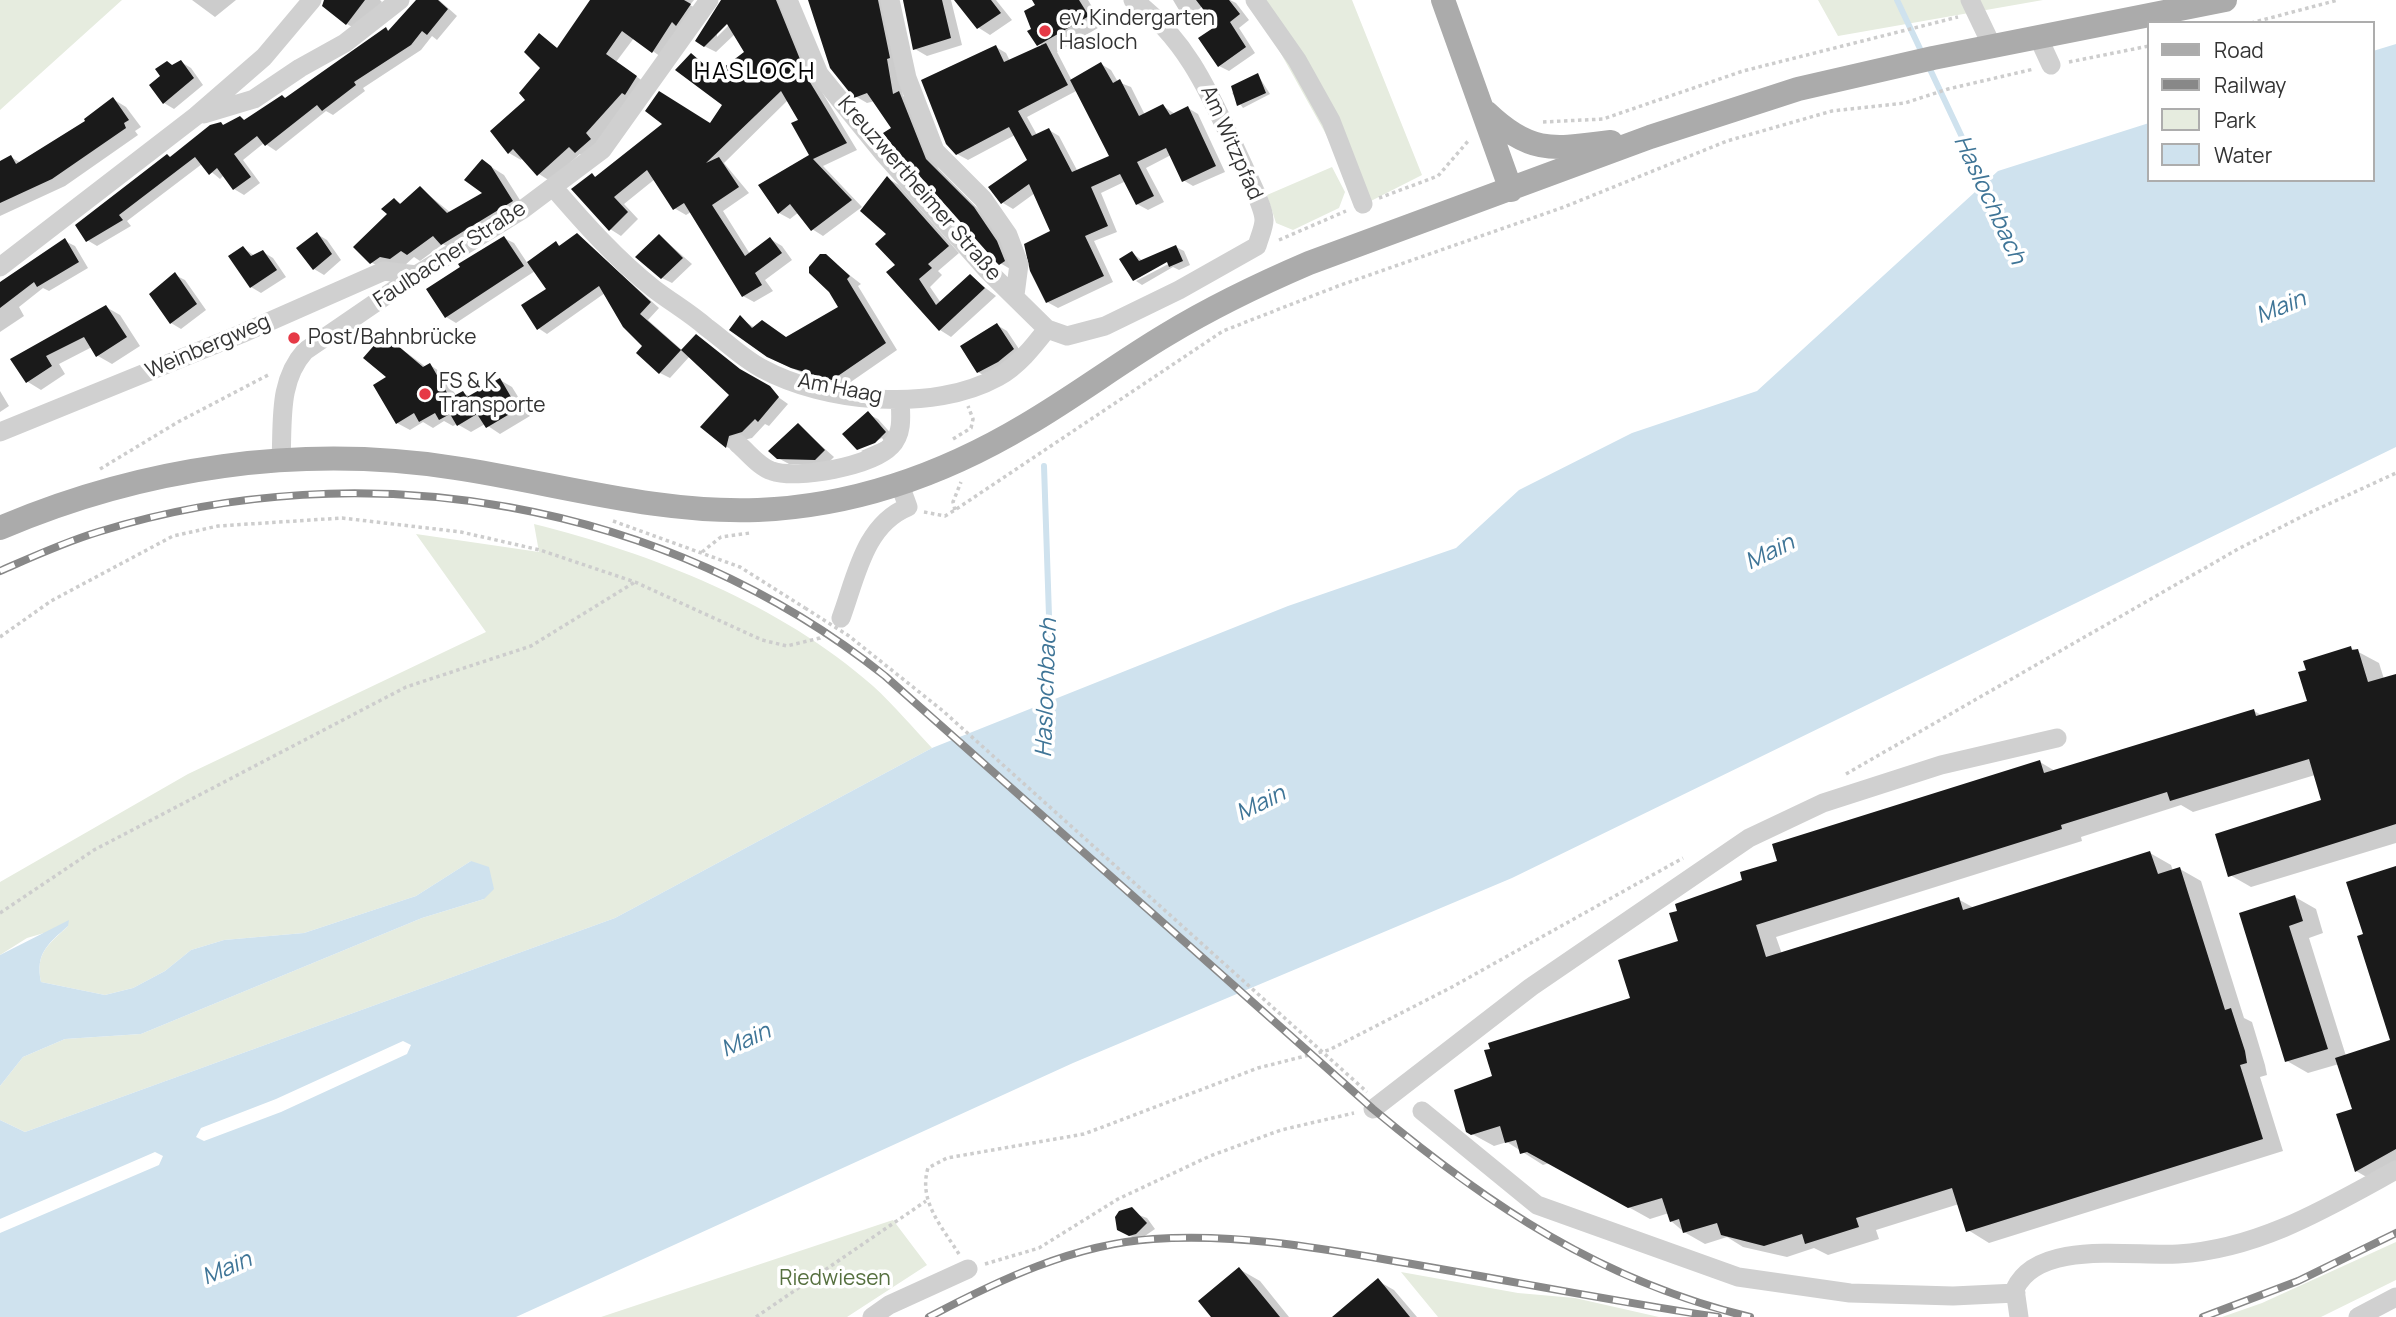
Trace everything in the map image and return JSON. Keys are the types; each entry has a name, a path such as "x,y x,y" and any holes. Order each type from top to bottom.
{"main road":[{"path":"1443,0 1511,190"},
{"path":"0,528 42,510 125,484 207,467 281,460 365,459 453,467 690,507 758,510 838,499 904,496 1027,425 1163,336 1261,284 1309,263 1650,137 1798,89 1933,58 2211,10"},
{"path":"1482,107 1508,134 1535,145 1566,148 1650,137"}],"street":[{"path":"0,267 29,242 196,116 264,57 312,0"},
{"path":"196,116 254,99 300,68 345,43 400,0"},
{"name":"Faulbacher Straße","path":"292,365 324,337 553,187 602,150 709,0"},
{"name":"Kreuzwertheimer Straße","path":"788,0 819,74 884,155 987,270 1047,329"},
{"path":"890,0 907,78 935,151 982,199 1008,235 1019,264 1015,295"},
{"name":"Am Witzpfad","path":"1047,329 1067,336 1105,326 1179,290 1257,246 1265,220 1248,177 1198,71 1177,40 1151,13 1133,0"},
{"path":"1255,0 1297,60 1331,121 1363,204"},
{"path":"1974,6 1993,48"},
{"path":"2039,39 2051,65"},
{"name":"Am Haag","path":"553,187 586,224 653,288 761,368 805,386 900,400 933,399 963,392 999,377 1026,355 1047,329"},
{"path":"0,246 29,242"},
{"name":"Weinbergweg","path":"0,432 241,334 384,271 416,275"},
{"path":"281,460 286,380 292,365"},
{"path":"738,444 768,470 784,475 858,464 891,447 901,429 900,400"},
{"path":"841,618 872,536 894,513 904,496"},
{"path":"1370,1100 1749,838 1823,803 1941,765 2057,738"},
{"path":"1422,1111 1537,1205 1738,1277 1850,1293 1953,1296 2017,1305 2019,1281 2041,1262 2062,1257 2178,1254 2224,1249 2294,1224 2396,1170"},
{"path":"872,1317 968,1269"},
{"path":"2358,1317 2396,1297"}],"path":[{"path":"2259,21 2338,0"},
{"path":"1900,33 1974,6"},
{"path":"904,496 945,516 1223,331 1338,286 1564,207 1727,141 1832,111 1905,103 1948,89"},
{"path":"99,470 190,415 292,365"},
{"path":"1845,774 2238,550 2309,513 2396,473"},
{"path":"0,636 51,601 173,536 196,529 258,522 342,518 461,532 540,550 635,582 762,640 787,646 820,638 841,618"},
{"path":"702,552 740,567 849,636 943,711 1370,1100 1210,1156 1118,1199 1039,1248 968,1269 926,1200 923,1183 928,1168 947,1158 1084,1134 1258,1068 1329,1050 1452,987 1688,855"},
{"path":"0,913 94,849 406,687 531,646 635,582"},
{"path":"756,1317 926,1200"}],"green space":[{"path":"0,0 122,0 0,110"},
{"path":"1251,0 1352,0 1422,175 1365,204"},
{"path":"1818,0 2043,0 1838,36"},
{"path":"1332,167 1345,192 1339,208 1293,230 1276,223 1267,195"},
{"path":"534,524 624,550 669,567 757,607 837,657 873,686 932,748 615,918 25,1132 0,1120 0,1086 23,1057 65,1039 141,1034 422,918 484,899 471,861 416,896 304,933 224,940 191,950 165,971 133,988 105,995 41,982 40,964 45,950 68,926 27,938 0,955 0,882 188,774 486,632 416,534 539,552"},
{"name":"Riedwiesen","path":"893,1220 927,1265 847,1317 601,1317"},
{"path":"2396,1242 2396,1280 2321,1317 2222,1317 2262,1303"},
{"path":"1401,1272 1518,1293 1575,1298 1659,1317 1438,1317"}],"water":[{"name":"Main","path":"2396,44 2396,447 1512,878 1073,1063 516,1317 0,1317 0,1233 159,1165 163,1156 155,1152 0,1219 0,1120 25,1132 615,918 932,748 1288,606 1456,548 1519,490 1632,433 1757,391 1998,171 2148,123 2148,182 2375,182 2375,50","holes":["403,1041 411,1045 407,1054 281,1112 204,1141 196,1137 201,1128 276,1099"]},
{"path":"471,861 489,867 494,889 484,899 422,918 141,1034 65,1039 23,1057 0,1086 0,955 69,920 68,926 49,944 42,956 41,982 105,995 133,988 165,971 191,950 224,940 304,933 416,896"}],"building":[{"path":"324,0 365,0 346,25 322,6"},
{"path":"416,0 438,0 448,9 427,35 422,31 411,45 354,82 356,85 322,111 317,105 265,146 257,136 234,154 251,177 233,190 217,168 209,175 195,157 119,215 123,220 86,242 75,225 167,154 170,157 210,125 221,122 223,125 240,116 244,120 282,95 285,98 386,27 388,31"},
{"path":"590,0 684,0 691,4 676,26 672,22 652,53 622,31 606,54 637,76 625,95 622,93 586,133 591,139 575,153 569,147 537,176 513,149 508,154 490,131 525,100 519,93 540,68 524,52 539,33 557,48"},
{"path":"721,0 776,0 808,79 847,143 813,159 852,200 811,231 790,204 778,214 758,185 809,155 791,123 798,120 781,91 706,163 719,157 739,187 712,205 745,256 770,237 782,253 755,273 762,285 742,297 684,203 673,210 647,170 614,197 628,212 609,231 571,189 592,173 595,177 662,124 645,111 659,91 710,123 722,105 675,70 691,53 715,74 744,52 727,24 704,47 695,41"},
{"path":"808,0 878,0 890,58 887,59 893,94 899,91 926,159 974,207 997,241 1005,261 999,265 996,262 893,146 883,133 891,128 867,93 854,98 830,68"},
{"path":"903,0 942,0 951,38 913,50"},
{"path":"954,0 991,0 1001,13 977,29"},
{"name":"ev. Kindergarten Hasloch","path":"1032,0 1079,0 1089,16 1037,46 1027,31 1031,29 1024,11 1035,5"},
{"path":"1196,0 1229,0 1240,14 1230,22 1246,47 1218,67 1198,38 1216,26"},
{"path":"1046,43 1068,85 1018,111 1032,136 1049,128 1072,172 1109,156 1070,80 1101,62 1113,83 1120,79 1139,116 1163,104 1170,115 1188,106 1216,166 1182,182 1166,148 1137,162 1154,196 1136,205 1120,174 1091,187 1108,226 1085,236 1104,276 1046,303 1030,271 1024,244 1050,231 1029,184 1001,204 988,187 1027,160 1009,127 956,155 946,144 921,80 996,45 1004,62"},
{"path":"181,60 194,78 163,104 149,85 160,76 155,69 167,61 172,65"},
{"path":"1258,73 1266,93 1237,106 1231,86"},
{"path":"113,97 129,120 124,123 126,128 52,179 0,203 0,161 11,155 16,164 85,121 84,119"},
{"path":"482,159 491,166 513,201 441,245 433,236 407,255 401,251 390,259 380,257 370,264 353,247 387,214 381,209 394,198 400,204 420,186 447,213 482,193 464,180"},
{"path":"887,176 949,246 928,264 932,268 919,279 936,305 970,274 985,288 939,331 886,272 895,265 875,244 886,234 860,211"},
{"path":"317,232 332,254 313,270 296,248"},
{"path":"577,233 651,302 640,314 681,350 659,374 636,353 642,346 623,327 599,286 537,330 521,305 546,289 527,262 556,241 559,246"},
{"path":"659,234 683,258 661,279 635,257"},
{"path":"504,236 524,266 445,318 426,289 460,267 458,264"},
{"path":"65,238 79,262 37,287 34,282 0,308 0,282"},
{"path":"1176,245 1183,261 1169,267 1167,262 1133,281 1119,259 1132,251 1139,261"},
{"path":"243,246 251,256 263,250 277,270 250,288 228,256"},
{"path":"820,254 826,254 850,276 847,279 886,343 832,380 791,368 767,357 729,330 740,315 752,328 762,320 786,337 838,307 829,292 809,273 809,267"},
{"path":"175,272 197,304 170,324 149,294"},
{"path":"106,305 127,337 96,357 84,337 46,356 52,366 26,383 10,359"},
{"path":"997,323 1014,349 998,362 977,373 960,346"},
{"path":"384,334 423,367 430,363 450,398 463,391 467,397 500,378 518,409 486,428 477,414 457,426 450,414 439,420 435,413 419,422 414,413 396,424 373,385 386,377 363,358"},
{"path":"696,334 740,369 770,386 779,397 758,422 755,419 742,432 729,436 726,448 700,427 729,395 681,350"},
{"path":"868,411 886,432 875,443 857,450 842,434"},
{"path":"798,423 825,450 815,460 777,459 768,451"},
{"path":"2351,646 2352,650 2358,649 2368,682 2396,674 2396,824 2228,877 2215,834 2321,800 2309,759 2170,801 2167,792 2061,825 2062,829 1756,925 1766,957 1959,897 1963,910 2150,851 2158,874 2180,867 2225,1010 2231,1008 2245,1051 2247,1063 2240,1065 2263,1139 1966,1232 1952,1188 1856,1218 1859,1227 1805,1244 1802,1234 1764,1246 1721,1235 1717,1223 1683,1233 1679,1219 1670,1222 1662,1198 1628,1208 1527,1152 1520,1154 1516,1140 1505,1143 1500,1126 1471,1135 1466,1132 1454,1090 1492,1076 1484,1050 1490,1049 1488,1043 1630,998 1618,960 1678,941 1669,913 1677,911 1675,904 1742,880 1740,872 1777,861 1772,844 2040,760 2044,773 2254,709 2256,716 2307,701 2298,672 2306,670 2303,661"},
{"path":"2396,866 2396,1149 2355,1172 2336,1114 2352,1109 2335,1058 2390,1040 2357,936 2363,934 2346,882"},
{"path":"2295,895 2303,921 2289,926 2328,1049 2285,1062 2239,913"},
{"path":"1132,1207 1147,1223 1136,1234 1129,1236 1117,1230 1115,1217 1119,1211"},
{"path":"1239,1267 1280,1317 1211,1317 1198,1301"},
{"path":"1378,1278 1410,1317 1332,1317"}],"waterway":[{"name":"Haslochbach","path":"1897,0 1923,55"},
{"name":"Haslochbach","path":"1928,65 1986,188"},
{"name":"Haslochbach","path":"1044,466 1050,646 1047,709"}],"railway":[{"path":"0,571 98,532 199,507 303,495 407,495 510,507 610,532 707,568 799,616 885,676 1373,1109 1460,1177 1549,1236 1596,1261 1696,1302 1750,1317"},
{"path":"2203,1317 2298,1281 2396,1233"},
{"path":"929,1317 982,1290 1065,1256 1123,1242 1184,1238 1246,1240 1308,1247 1718,1317"}],"place":[{"name":"ev. Kindergarten Hasloch","path":"1045,31"},
{"name":"Post/Bahnbrücke","path":"294,338"},
{"name":"FS & K Transporte","path":"425,394"}],"district":[{"name":"HASLOCH","path":"755,72"}]}
